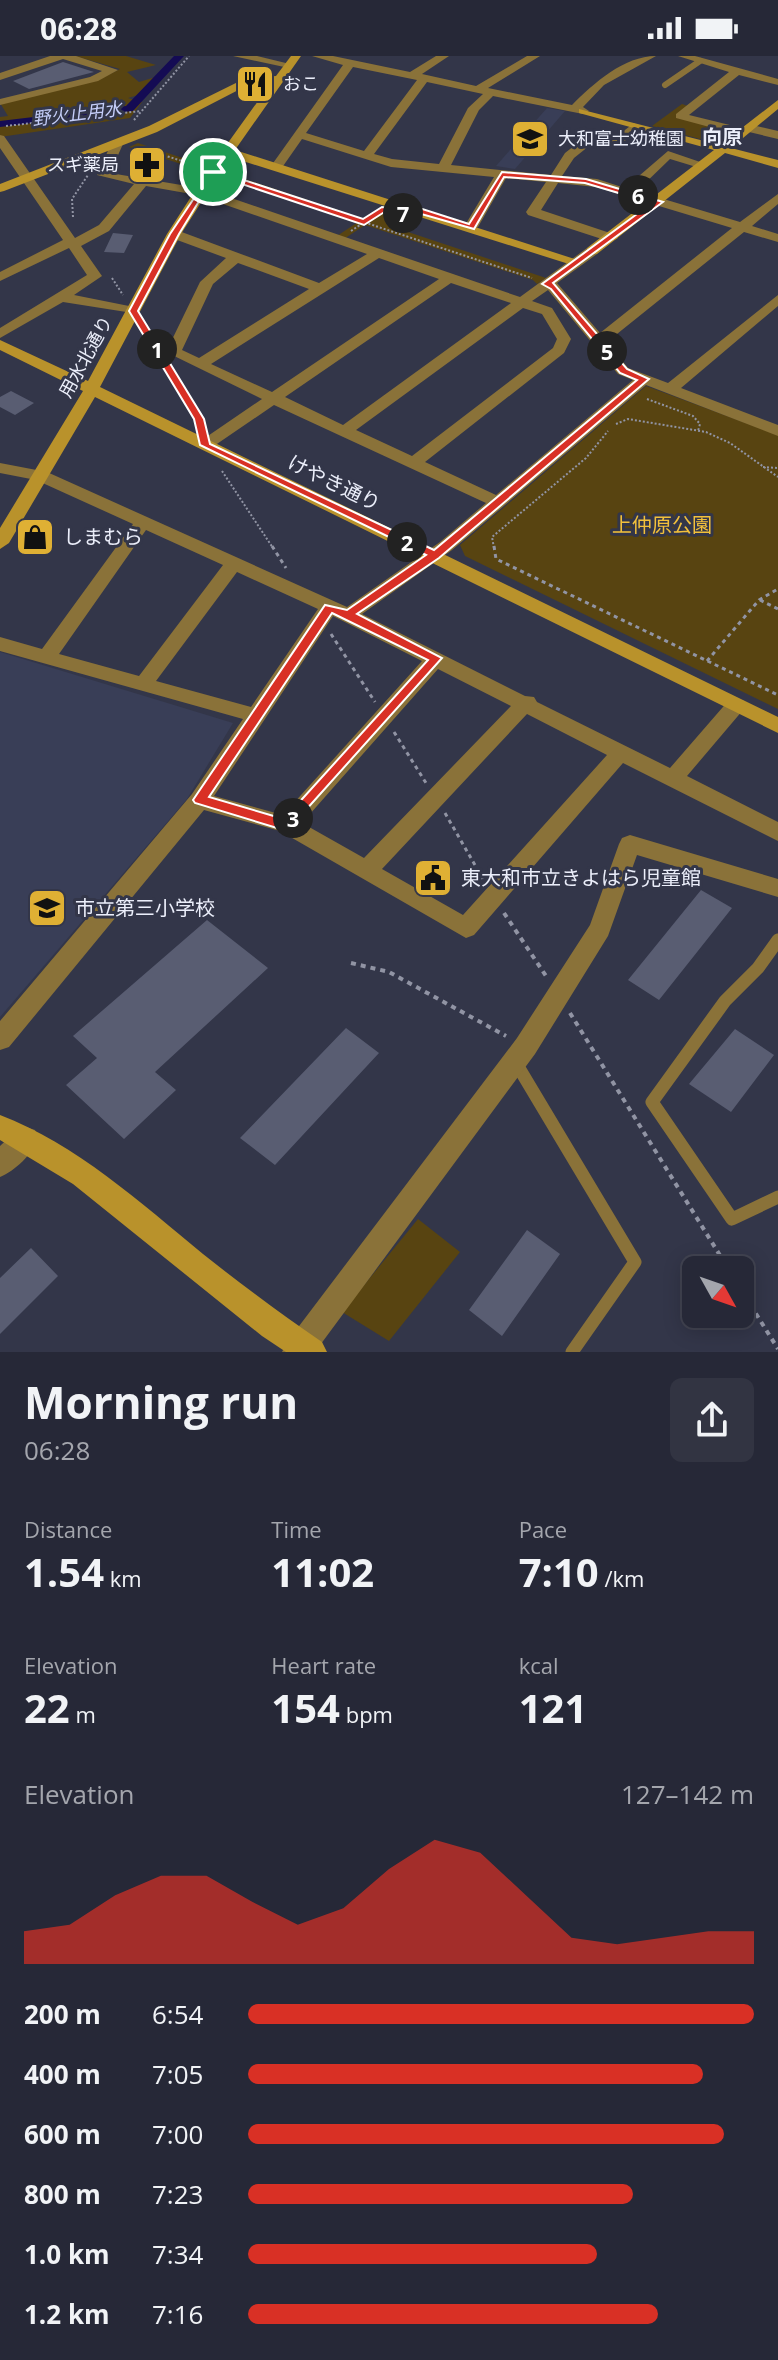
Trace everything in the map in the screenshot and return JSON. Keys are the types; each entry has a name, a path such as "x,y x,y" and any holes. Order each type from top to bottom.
{"street":[{"path":"0,77 62,56 112,70 94,79 0,102"},
{"path":"238,56 293,61"},
{"path":"317,56 489,94 579,110 778,164"},
{"path":"411,76 444,56"},
{"path":"475,91 535,56"},
{"path":"579,110 600,83 651,56"},
{"path":"683,56 778,82"},
{"name":"用水北通り","path":"0,543 91,390 174,234 213,172 293,61"},
{"path":"277,166 350,63"},
{"path":"737,71 680,116 778,135"},
{"path":"0,188 120,143 248,81 278,79"},
{"path":"367,155 424,79"},
{"path":"443,169 474,108 489,94"},
{"path":"345,431 611,238 778,103"},
{"path":"611,238 533,212 569,156 592,138 614,144 634,127"},
{"path":"300,135 391,163 586,181 778,238"},
{"path":"0,139 7,159 28,179 95,276 0,334"},
{"path":"120,143 103,175 201,190 547,311 564,339 559,350 413,463"},
{"path":"228,152 577,262"},
{"path":"628,192 668,155 703,165"},
{"path":"471,227 502,174"},
{"path":"0,277 104,228 143,182"},
{"path":"599,341 778,198"},
{"path":"174,234 321,289"},
{"path":"200,364 377,253"},
{"path":"236,257 207,282 174,352 497,502"},
{"path":"205,445 449,278"},
{"path":"547,284 554,287 623,371 778,431"},
{"path":"61,297 134,311"},
{"path":"671,388 775,305"},
{"name":"けやき通り","path":"0,344 778,726"},
{"path":"0,1039 200,800 257,716 339,611 435,555 644,379"},
{"path":"0,468 41,476 339,611 527,702 778,832"},
{"path":"47,656 143,522"},
{"path":"145,682 233,564"},
{"path":"0,644 145,682 257,716"},
{"path":"287,825 436,658"},
{"path":"366,871 527,702"},
{"path":"674,777 736,705"},
{"path":"200,800 287,825 466,928 622,751"},
{"path":"0,1127 26,1139 71,1168 213,1284 303,1350 520,1054 559,995 600,929 630,844 778,888"},
{"path":"0,1164 26,1139"}],"lane":[{"path":"665,85 700,61"},
{"path":"778,940 758,968 725,1001 652,1102 732,1219 778,1197"},
{"path":"520,1054 635,1262 572,1352"}],"path":[{"path":"189,56 141,111 120,143 547,284"},
{"path":"0,127 141,111"},
{"path":"337,240 385,208 402,213 410,208"},
{"path":"134,311 199,419 205,445"},
{"path":"647,399 693,416 700,424 698,431"},
{"path":"778,477 730,443 698,431 628,419 614,424 586,458 492,537 496,559 778,695"},
{"path":"763,467 778,468"},
{"path":"516,582 526,574"},
{"path":"707,661 759,600 778,589"},
{"path":"759,600 778,609"},
{"path":"351,963 389,972 520,1054"},
{"path":"559,995 720,1256"},
{"path":"754,1310 778,1349"}],"shaded area":[{"name":"大和富士幼稚園","path":"547,108 565,111 515,169 496,166"},
{"name":"市立第三小学校","path":"0,652 233,723 187,799 0,1017"}],"green space":[{"path":"75,56 126,56 156,65 127,72 139,82 159,76 145,93 128,98 142,102 130,118 0,137 0,117 8,116 0,103 96,81 120,69"},
{"path":"682,104 691,107 680,115 737,132 722,145 652,126"},
{"path":"138,143 364,219 387,204 413,213 393,227 546,278 537,284 533,280 365,225 344,239 337,236 358,222 129,147"},
{"name":"上仲原公園","path":"646,386 778,435 778,709 465,556 460,545"},
{"path":"418,1219 460,1252 389,1341 342,1312"}],"building":[{"path":"63,62 94,72 29,89 13,81"},
{"path":"113,233 133,235 124,253 104,252"},
{"path":"11,391 34,403 15,415 0,407 0,397"},
{"path":"701,890 732,908 659,1000 628,980"},
{"path":"207,920 268,968 155,1072 176,1090 124,1139 66,1085 97,1058 73,1036"},
{"path":"346,1028 379,1053 275,1165 240,1138"},
{"path":"735,1029 774,1055 731,1112 689,1084"},
{"path":"527,1230 560,1254 502,1336 469,1310"},
{"path":"31,1248 58,1276 0,1334 0,1278"}],"waterway":[{"name":"野火止用水","path":"0,124 129,109 179,56"}],"place":[{"name":"おこ","path":"255,84"},
{"name":"大和富士幼稚園","path":"530,139"},
{"name":"スギ薬局","path":"147,165"},
{"name":"しまむら","path":"35,537"},
{"name":"東大和市立きよはら児童館","path":"433,878"},
{"name":"市立第三小学校","path":"47,908"}],"district":[{"name":"向原","path":"722,137"}],"route":[{"path":"213,172 174,234 134,311 199,419 205,445 435,555 348,615 436,658 287,825 200,800 329,607 348,615 405,576 435,555 644,379 623,371 554,287 547,284 658,202 586,181 502,174 471,227 410,208 402,213 385,208 364,222 213,172"}]}
